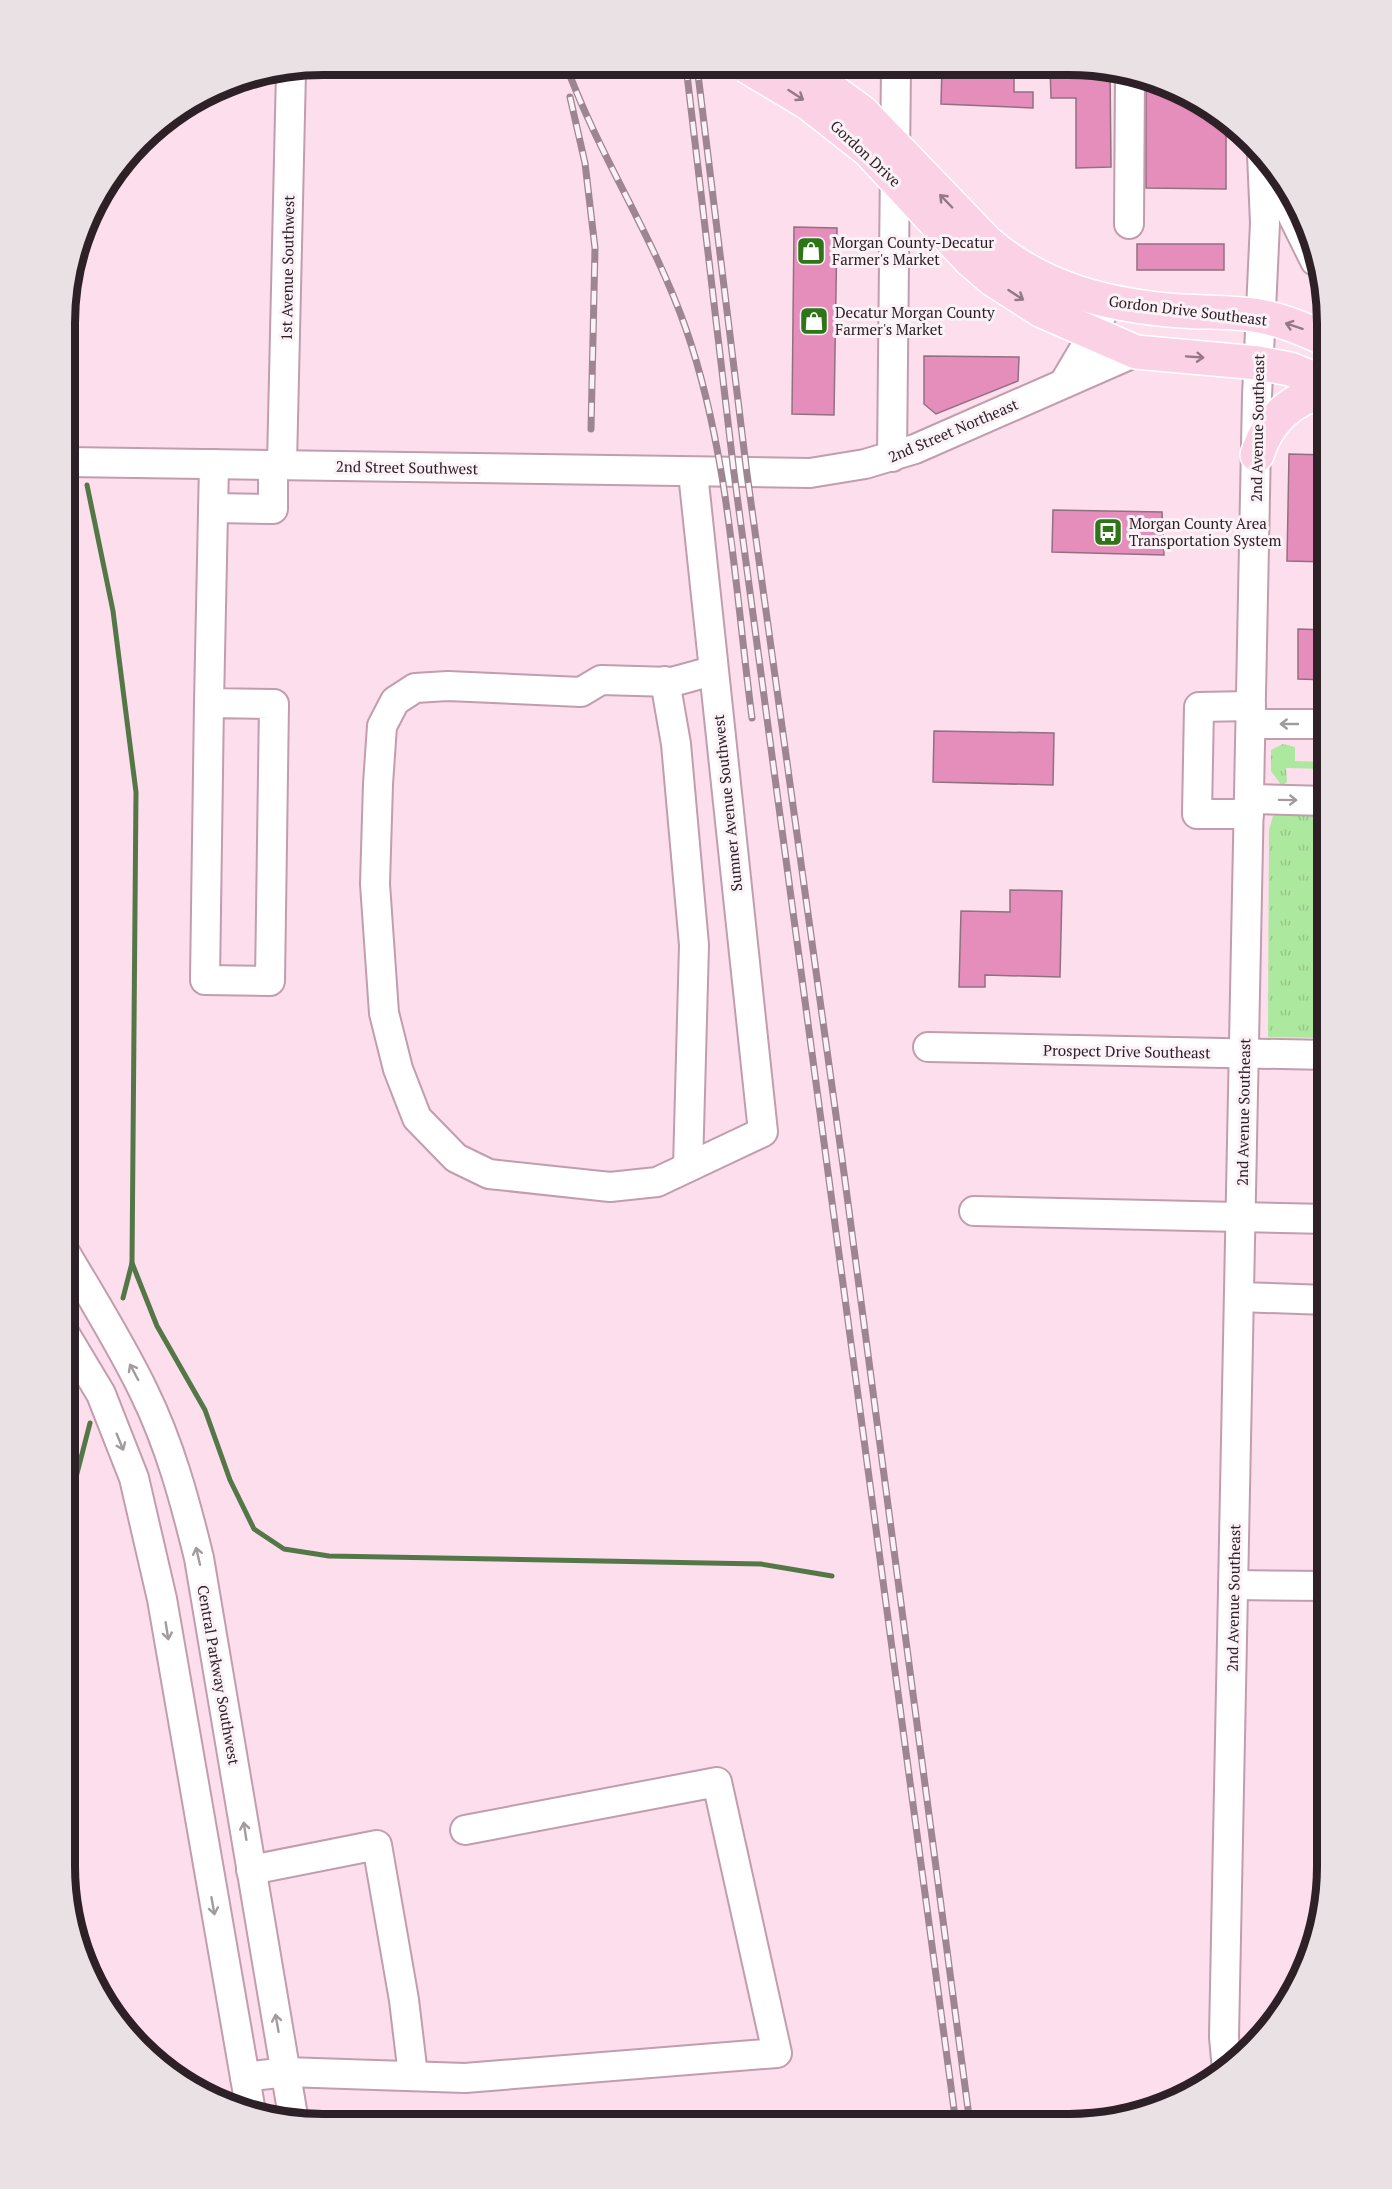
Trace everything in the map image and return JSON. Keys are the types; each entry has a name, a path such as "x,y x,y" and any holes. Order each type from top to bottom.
{"main road":[{"name":"Gordon Drive","path":"761,75 808,103 868,150 979,251"},
{"name":"Gordon Drive","path":"811,75 862,112 979,251"},
{"name":"Gordon Drive Southeast","path":"979,251 1072,292 1108,301 1155,309 1259,316 1299,327 1317,335"},
{"path":"979,251 1017,296 1042,311 1136,352 1258,363 1290,369 1317,380"},
{"path":"1257,455 1261,441 1277,417 1300,399 1317,394"}],"street":[{"path":"892,457 896,75"},
{"name":"1st Avenue Southwest","path":"213,508 273,509 278,465 291,77"},
{"path":"1129,224 1130,82"},
{"name":"2nd Avenue Southeast","path":"1226,2057 1224,2025 1258,363 1265,223 1263,168"},
{"path":"1064,383 1093,334 1108,301"},
{"name":"2nd Street Northeast","path":"747,474 819,472 892,457 1136,352"},
{"name":"2nd Street Southwest","path":"75,462 747,474"},
{"path":"208,704 274,704 270,981 205,980 208,704 214,464"},
{"name":"Sumner Avenue Southwest","path":"688,1167 763,1132 712,671 693,473"},
{"path":"665,681 676,744 694,945 688,1167 657,1182 610,1187 489,1174 456,1158 417,1118 398,1069 384,1013 375,884 382,726 395,701 415,688 448,686 581,692 601,680 665,681 712,671"},
{"path":"1317,723 1199,707 1197,814 1317,802"},
{"name":"Prospect Drive Southeast","path":"928,1047 1317,1055"},
{"path":"974,1211 1317,1219"},
{"name":"Central Parkway Southwest","path":"75,1270 145,1393 166,1445 184,1500 199,1558 292,2112"},
{"path":"1239,1296 1317,1300"},
{"path":"75,1351 100,1394 134,1478 162,1599 209,1884 249,2103"},
{"path":"1233,1585 1317,1586"},
{"path":"245,2077 286,2072 465,2078 777,2053 717,1782 465,1830"},
{"path":"251,1869 377,1845 404,2000 412,2075"}],"green space":[{"path":"1283,744 1295,747 1295,761 1317,762 1317,769 1286,768 1287,782 1282,786 1271,771 1271,750"},
{"path":"1285,812 1317,813 1317,1038 1268,1037 1269,830 1273,816"}],"building":[{"path":"942,75 1014,75 1014,92 1033,92 1033,108 941,104"},
{"path":"1050,75 1110,79 1111,167 1076,168 1076,98 1051,98"},
{"path":"1146,87 1193,108 1226,132 1226,189 1146,188"},
{"name":"Decatur Morgan County Farmer's Market","path":"794,227 837,228 834,415 792,414"},
{"path":"1137,244 1224,244 1224,270 1137,270"},
{"path":"924,356 1019,357 1018,381 936,414 924,404"},
{"path":"1289,454 1317,455 1317,562 1287,561"},
{"name":"Morgan County Area Transportation System","path":"1053,510 1162,512 1164,555 1052,552"},
{"path":"1298,629 1317,630 1317,680 1298,679"},
{"path":"934,731 1054,733 1053,785 933,782"},
{"path":"1010,890 1062,891 1060,977 985,975 985,987 959,987 961,911 1010,912"}],"waterway":[{"path":"75,430 76,435"},
{"path":"87,485 113,611 136,792 132,1263 123,1298"},
{"path":"132,1263 157,1326 205,1410 230,1480 254,1529 284,1549 329,1556 761,1564 832,1576"},
{"path":"75,1481 90,1423"}],"railway":[{"path":"570,75 594,132 673,295 700,376 712,424 729,522 752,718"},
{"path":"687,75 734,473 955,2114"},
{"path":"698,75 747,474 844,1173 969,2114"},
{"path":"570,97 585,163 595,248 591,429"}],"place":[{"name":"Morgan County-Decatur Farmer's Market","path":"811,251"},
{"name":"Decatur Morgan County Farmer's Market","path":"814,321"},
{"name":"Morgan County Area Transportation System","path":"1108,532"}]}
